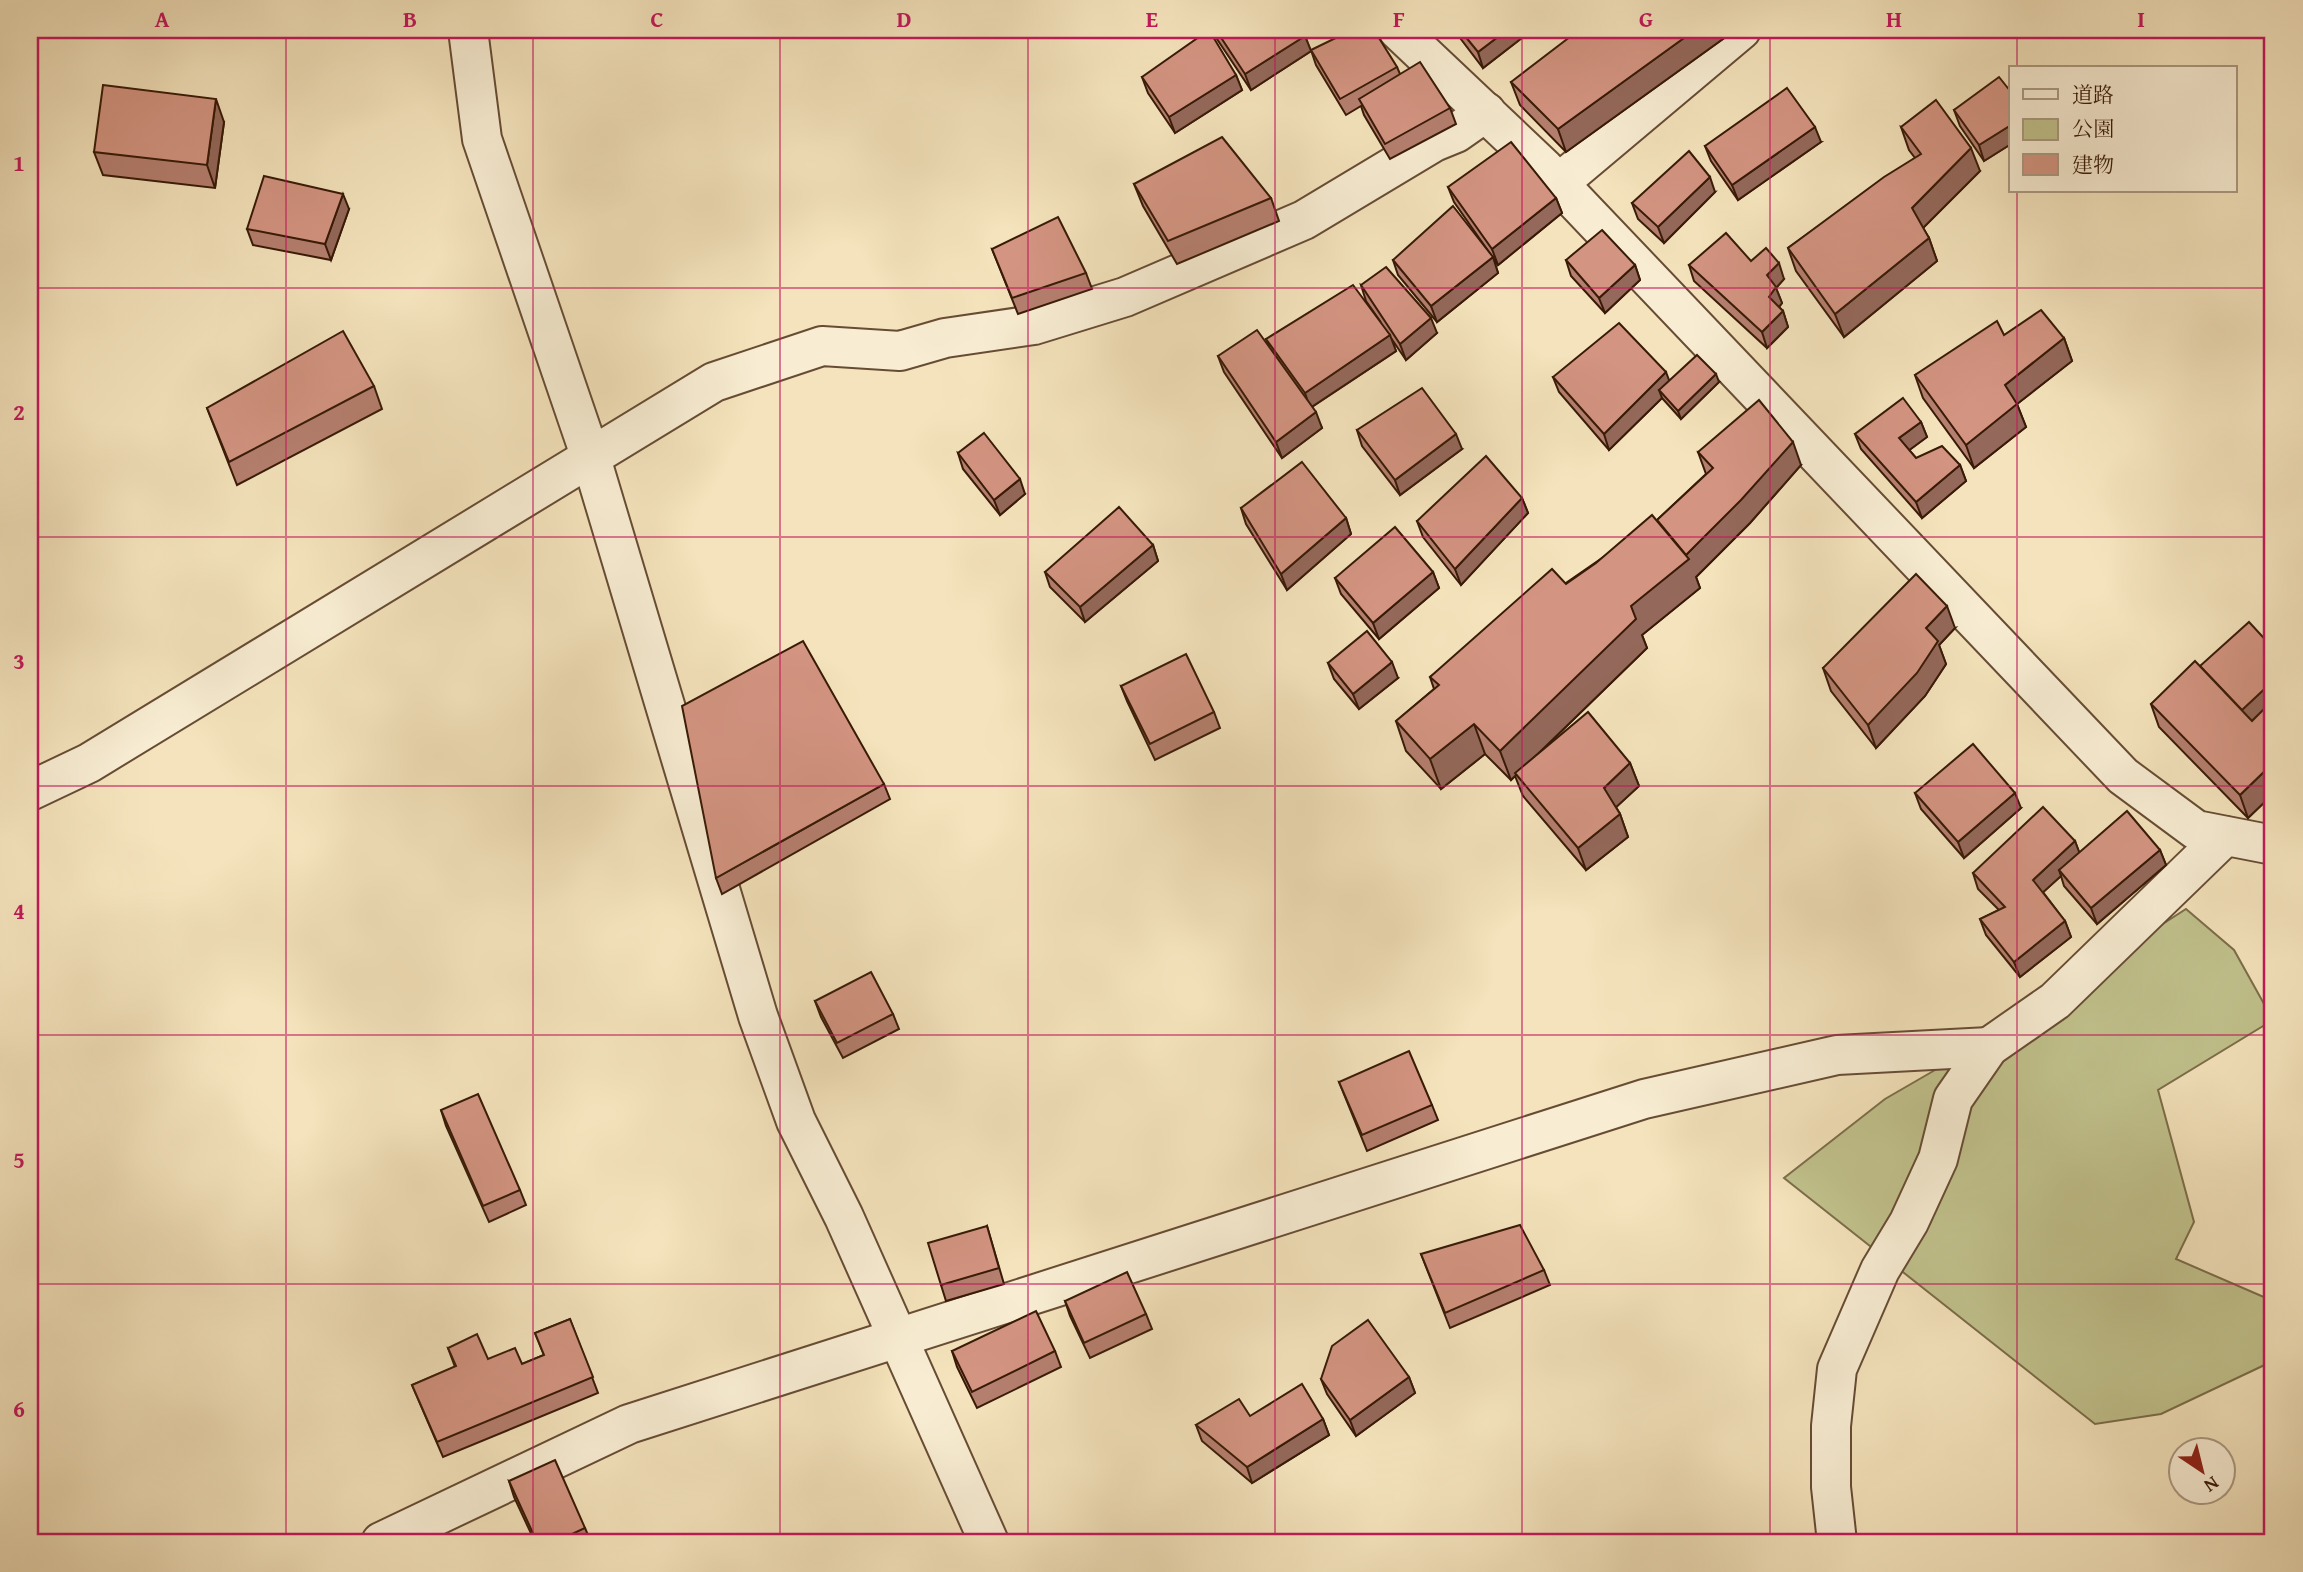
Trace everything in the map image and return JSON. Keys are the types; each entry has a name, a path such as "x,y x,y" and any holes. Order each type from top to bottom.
{"street":[{"path":"468,30 482,139 591,458 758,1016 796,1121 844,1217 989,1542"},
{"path":"1398,30 1559,183 2123,776 2196,830 2273,845"},
{"path":"1559,183 1741,30"},
{"path":"30,792 89,762 714,382 822,346 900,351 945,338 1034,325 1125,297 1304,220 1486,112"},
{"path":"1837,1542 1831,1475 1831,1426 1837,1369 1865,1310 1880,1270 1909,1223 1938,1159 1953,1099 1989,1047 2054,1001 2225,836"},
{"path":"381,1542 629,1424 1643,1099 1837,1055 1989,1047"}],"green space":[{"path":"2186,909 2234,950 2273,1020 2158,1090 2194,1222 2176,1259 2273,1301 2273,1361 2161,1414 2095,1424 1784,1178 1885,1099 1942,1066"}],"building":[{"path":"1209,30 1236,75 1169,117 1142,77"},
{"path":"1216,30 1301,30 1305,36 1245,74"},
{"path":"1352,30 1374,30 1397,67 1340,99 1311,50"},
{"path":"1460,30 1507,30 1478,52"},
{"path":"1579,30 1695,30 1558,129 1511,82"},
{"path":"1420,62 1450,108 1385,144 1359,99"},
{"path":"1999,77 2009,90 2009,126 1979,145 1954,110"},
{"path":"103,85 216,99 207,165 94,152"},
{"path":"1787,88 1815,127 1732,185 1705,146"},
{"path":"1936,100 1971,148 1912,208 1929,238 1835,314 1788,248 1884,177 1921,154 1901,127"},
{"path":"1222,137 1271,198 1168,241 1134,184"},
{"path":"1511,142 1556,198 1492,249 1448,187"},
{"path":"1689,151 1710,177 1658,227 1632,203"},
{"path":"264,176 343,194 325,244 247,229"},
{"path":"1453,206 1493,257 1431,306 1393,260"},
{"path":"1058,217 1086,273 1012,298 992,249"},
{"path":"1602,230 1635,265 1599,298 1566,260"},
{"path":"1726,233 1751,261 1766,248 1779,263 1767,275 1776,287 1769,297 1783,311 1762,332 1689,265"},
{"path":"1386,267 1431,318 1400,344 1361,285"},
{"path":"1353,285 1390,335 1305,393 1266,339"},
{"path":"2041,310 2064,338 2005,385 2017,404 1966,445 1915,375 1997,321 2004,335"},
{"path":"1619,323 1666,372 1604,434 1553,377"},
{"path":"1257,330 1316,412 1276,442 1218,356"},
{"path":"343,331 374,386 229,462 207,408"},
{"path":"1697,355 1716,374 1678,411 1659,390"},
{"path":"1422,388 1456,434 1395,480 1357,430"},
{"path":"1903,398 1921,422 1899,438 1916,458 1942,446 1960,465 1916,502 1855,434"},
{"path":"1759,400 1793,442 1741,500 1686,555 1657,520 1713,468 1698,452"},
{"path":"984,433 1020,479 994,500 958,453"},
{"path":"1486,456 1522,498 1455,569 1417,521"},
{"path":"1302,462 1346,518 1281,574 1241,508"},
{"path":"1119,507 1153,545 1080,607 1045,572"},
{"path":"1652,515 1689,559 1631,606 1636,619 1500,751 1474,724 1430,759 1396,721 1439,685 1430,677 1552,569 1566,584 1596,563"},
{"path":"1395,527 1433,572 1373,623 1335,578"},
{"path":"1916,574 1947,606 1926,628 1938,641 1917,673 1868,725 1823,668"},
{"path":"2249,622 2273,648 2273,681 2242,710 2200,666"},
{"path":"1367,631 1392,662 1353,694 1328,663"},
{"path":"803,641 884,784 716,878 682,706"},
{"path":"1186,654 1214,712 1150,744 1121,686"},
{"path":"2195,661 2252,721 2273,700 2273,763 2240,795 2151,704"},
{"path":"1588,712 1630,763 1604,788 1620,814 1578,848 1515,773"},
{"path":"1973,744 2015,793 1958,842 1915,793"},
{"path":"2043,807 2075,841 2033,880 2065,921 2014,962 1980,919 2005,907 1973,873"},
{"path":"2127,811 2160,850 2091,908 2059,870"},
{"path":"871,972 893,1014 837,1043 815,1001"},
{"path":"1409,1051 1432,1105 1362,1135 1339,1082"},
{"path":"478,1094 520,1190 483,1206 441,1110"},
{"path":"1520,1225 1544,1270 1445,1313 1421,1254"},
{"path":"987,1226 999,1268 941,1285 928,1243"},
{"path":"1127,1272 1146,1314 1084,1343 1065,1301"},
{"path":"1036,1311 1055,1351 972,1392 952,1351"},
{"path":"570,1319 593,1377 437,1442 412,1385 456,1366 448,1348 477,1334 488,1359 515,1348 522,1364 544,1355 535,1333"},
{"path":"1368,1320 1409,1377 1350,1420 1321,1379 1332,1346"},
{"path":"1302,1384 1323,1419 1247,1467 1196,1425 1239,1399 1250,1416"},
{"path":"555,1460 585,1528 555,1542 537,1542 509,1481"}]}
